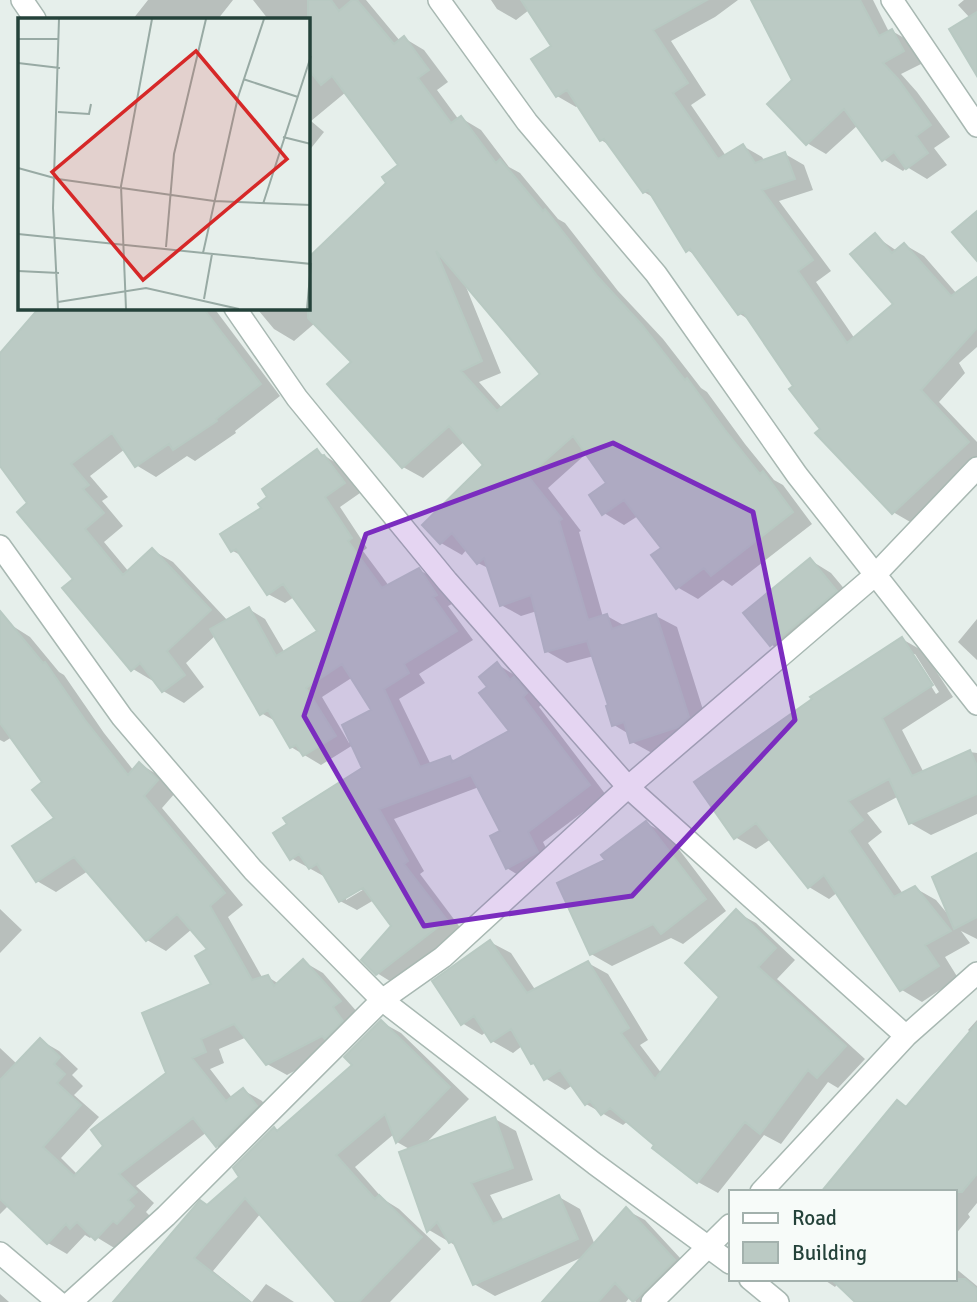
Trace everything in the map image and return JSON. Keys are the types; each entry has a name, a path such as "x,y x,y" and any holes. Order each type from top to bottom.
{"street":[{"path":"22,0 34,18"},
{"path":"439,0 527,122 656,275 797,475 977,704"},
{"path":"892,0 977,126"},
{"path":"236,310 305,409 447,581 628,787 906,1036"},
{"path":"71,1302 166,1216 382,1000 443,957 628,787 874,576 977,468"},
{"path":"0,546 122,716 253,870 382,1000 729,1263"},
{"path":"763,1190 906,1036 977,973"},
{"path":"652,1302 729,1226"},
{"path":"0,1253 58,1302"},
{"path":"752,1281 778,1302"}],"highlighted area":[{"path":"613,443 753,512 795,720 632,896 424,926 304,716 366,534"}],"building":[{"path":"308,0 331,0 339,11 352,0 357,0 394,44 404,36 429,70 418,78 451,123 461,116 496,163 500,159 543,211 545,209 598,277 642,325 685,380 687,378 725,430 760,474 763,471 793,512 711,576 704,568 676,589 651,555 661,548 624,500 602,515 589,495 606,483 573,436 528,476 562,519 559,521 588,620 607,614 612,629 656,614 689,717 678,727 630,743 624,722 612,726 587,641 545,652 531,595 500,606 484,558 477,564 452,533 440,544 422,525 483,465 449,426 402,468 327,384 351,362 308,318 310,256 386,183 382,177 398,165 332,76 321,85 310,71","holes":["436,251 540,374 497,411 461,371 482,361"]},
{"path":"521,0 707,0 653,30 688,83 673,93 718,159 743,144 755,163 785,152 795,179 762,190 813,260 798,271 847,343 893,304 850,254 875,233 892,253 904,243 951,296 977,277 977,328 921,390 969,442 892,514 815,433 820,429 789,389 793,386 743,312 738,315 690,249 686,252 648,190 643,193 604,139 600,141 567,90 556,97 531,59 551,46"},
{"path":"751,0 860,0 879,36 892,29 904,51 883,63 931,125 916,136 928,153 906,169 894,152 882,161 844,109 806,145 767,104 792,80"},
{"path":"977,12 977,76 949,29"},
{"path":"977,211 977,261 952,232"},
{"path":"37,310 205,310 261,384 216,419 217,421 173,450 169,444 135,467 112,433 71,464 89,485 83,489 104,513 85,529 123,575 152,548 211,610 167,651 185,675 162,692 140,663 131,671 62,588 73,579 17,512 27,503 0,466 0,353"},
{"path":"317,449 345,483 325,497 352,538 348,541 382,588 419,568 437,595 433,597 457,631 404,664 409,673 384,689 420,767 450,756 452,762 509,731 479,693 487,687 479,677 497,662 510,680 514,677 527,693 523,697 590,785 528,832 538,852 506,869 490,836 500,831 471,775 379,809 408,861 404,864 447,920 376,975 361,960 391,926 363,888 339,902 317,864 309,869 299,854 290,860 273,833 287,824 283,818 362,768 342,725 371,710 342,664 306,688 336,736 303,756 296,745 290,748 268,710 260,715 210,629 249,607 276,656 317,631 283,584 267,595 236,549 231,552 220,534 261,508 258,504 267,497 262,489"},
{"path":"810,558 837,591 770,646 743,613"},
{"path":"0,611 43,663 45,662 128,775 139,762 158,780 144,796 225,893 210,906 252,980 268,975 274,986 303,959 341,1001 333,1007 343,1021 325,1039 322,1036 266,1065 234,1024 201,1039 206,1052 192,1058 226,1101 243,1088 257,1106 216,1147 193,1118 119,1174 137,1192 128,1200 134,1206 117,1224 113,1221 95,1240 77,1222 70,1229 66,1224 47,1244 0,1199 0,1080 40,1038 60,1057 54,1064 65,1074 57,1083 81,1105 43,1147 74,1176 103,1146 91,1130 166,1073 142,1013 211,984 195,956 207,949 177,914 146,941 74,857 36,882 12,846 54,818 32,790 42,782 0,723"},
{"path":"902,637 933,685 882,718 912,776 970,750 977,766 977,794 909,824 889,779 848,801 863,820 849,831 894,897 915,886 951,931 925,945 939,966 900,991 824,875 808,888 756,823 734,839 694,782 812,699 810,697"},
{"path":"646,821 706,899 661,934 653,924 590,955 557,883 605,860 601,855"},
{"path":"977,853 977,917 954,929 932,877"},
{"path":"736,909 776,948 758,967 846,1046 817,1078 808,1070 760,1134 745,1122 697,1183 652,1148 654,1145 610,1108 601,1115 590,1101 585,1105 560,1070 544,1080 534,1063 531,1064 511,1029 491,1042 474,1016 461,1025 432,981 490,940 527,993 588,961 629,1028 621,1033 655,1079 719,997 685,963"},
{"path":"381,1020 450,1087 396,1143 385,1114 336,1155 375,1199 379,1195 422,1237 359,1302 336,1302 245,1198 194,1258 250,1302 113,1302 200,1200 207,1205 239,1177 233,1168 274,1127 277,1131 352,1065 344,1057"},
{"path":"977,1023 977,1174 962,1192 823,1190 897,1100 906,1107"},
{"path":"495,1117 513,1168 471,1183 493,1224 559,1195 578,1239 473,1285 453,1241 449,1243 437,1222 427,1232 399,1152"},
{"path":"626,1207 675,1260 633,1302 615,1283 598,1302 542,1302"},
{"path":"965,1279 977,1289 977,1302 855,1302 833,1281"}]}
